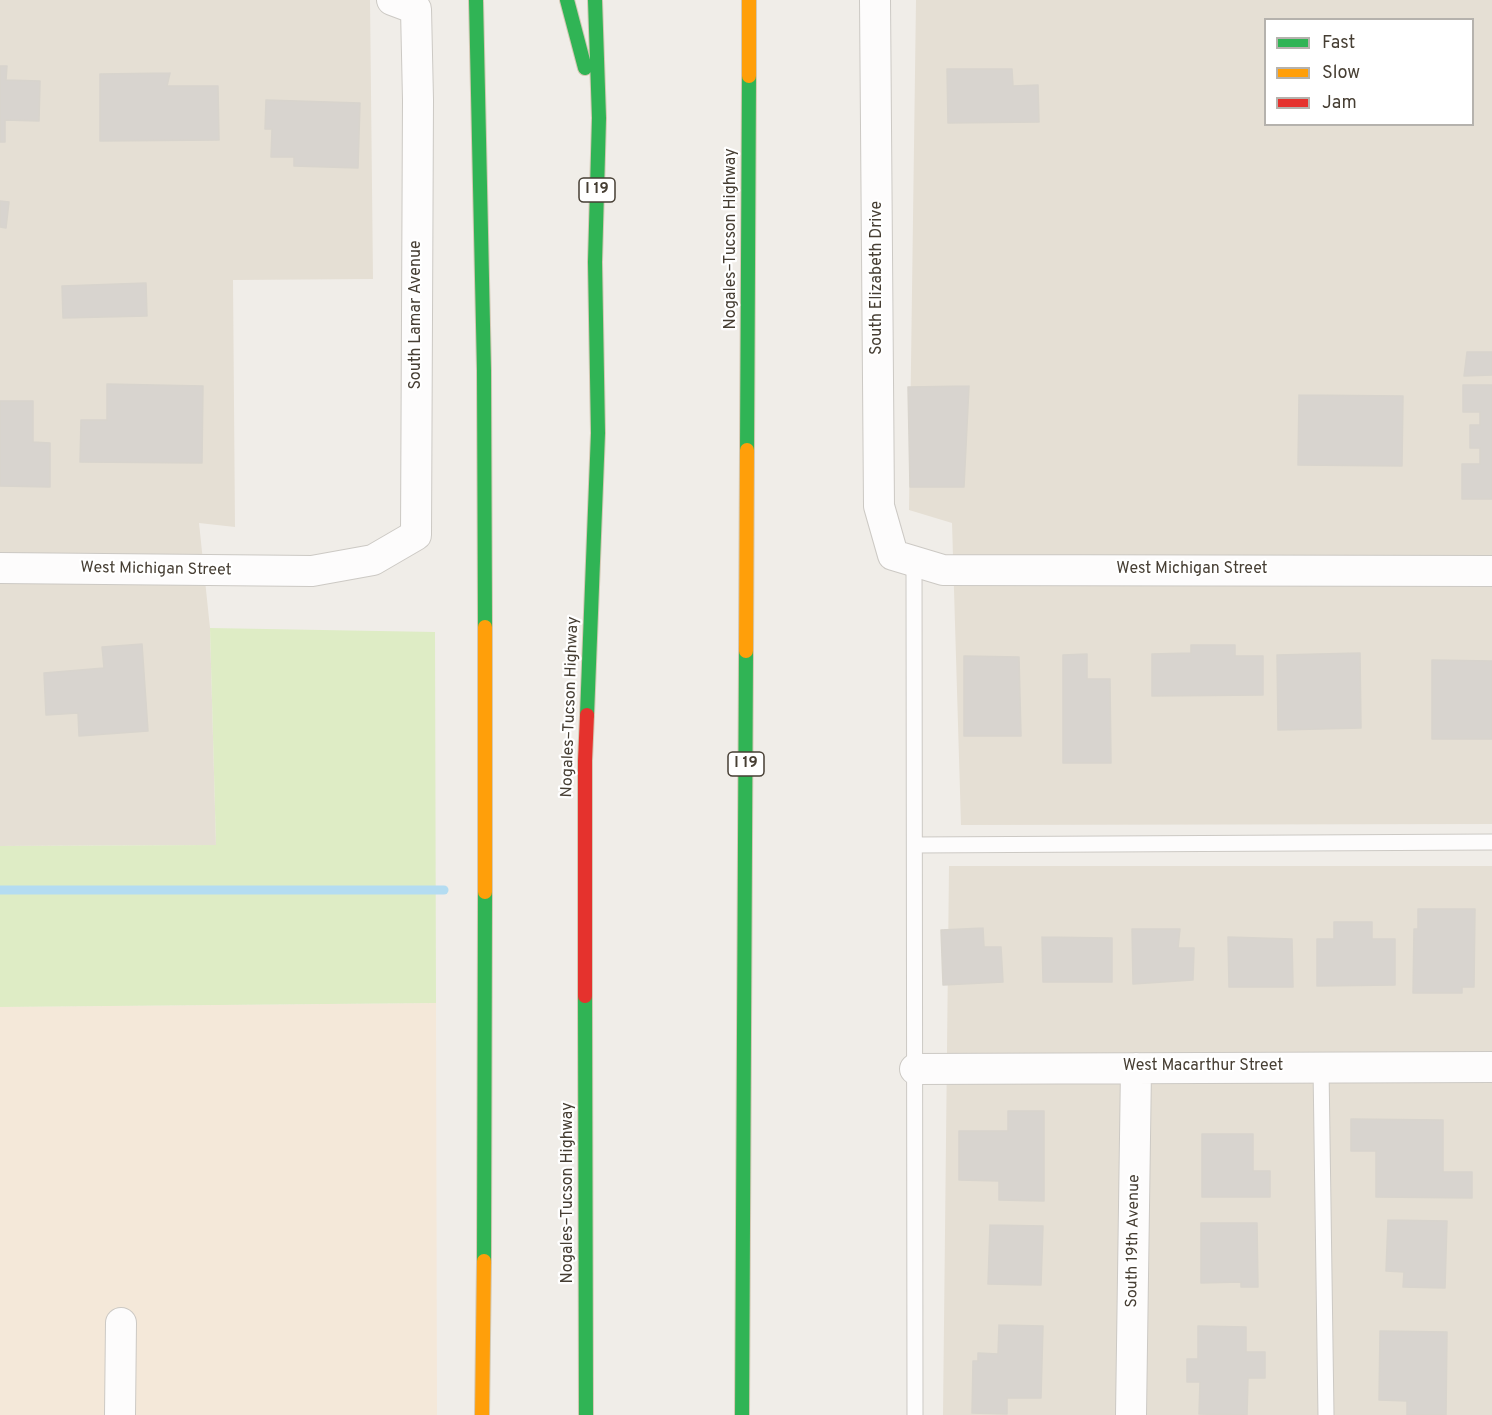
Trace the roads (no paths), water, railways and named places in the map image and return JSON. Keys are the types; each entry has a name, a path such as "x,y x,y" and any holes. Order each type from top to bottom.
{"main road":[{"path":"476,0 484,371 486,1092 482,1415"},
{"path":"567,0 599,118"},
{"name":"Nogales–Tucson Highway","path":"586,1415 585,761 598,433 596,262 599,118 595,0"},
{"name":"Nogales–Tucson Highway","path":"742,1415 749,0"},
{"path":"749,112 756,0"}],"street":[{"name":"South Lamar Avenue","path":"312,571 373,560 416,535 418,100 416,9 392,0"},
{"name":"South Elizabeth Drive","path":"875,0 879,506 904,558"},
{"name":"West Michigan Street","path":"904,558 943,570 1492,571"},
{"name":"West Michigan Street","path":"0,568 312,571"},
{"name":"West Macarthur Street","path":"915,1069 1492,1067"},
{"name":"South 19th Avenue","path":"1131,1415 1136,1068"},
{"path":"120,1415 121,1323"}],"lane":[{"path":"904,558 915,845 915,1415"},
{"path":"915,845 1492,842"},
{"path":"1322,1067 1326,1415"}],"waterway":[{"path":"0,890 444,890"}]}
